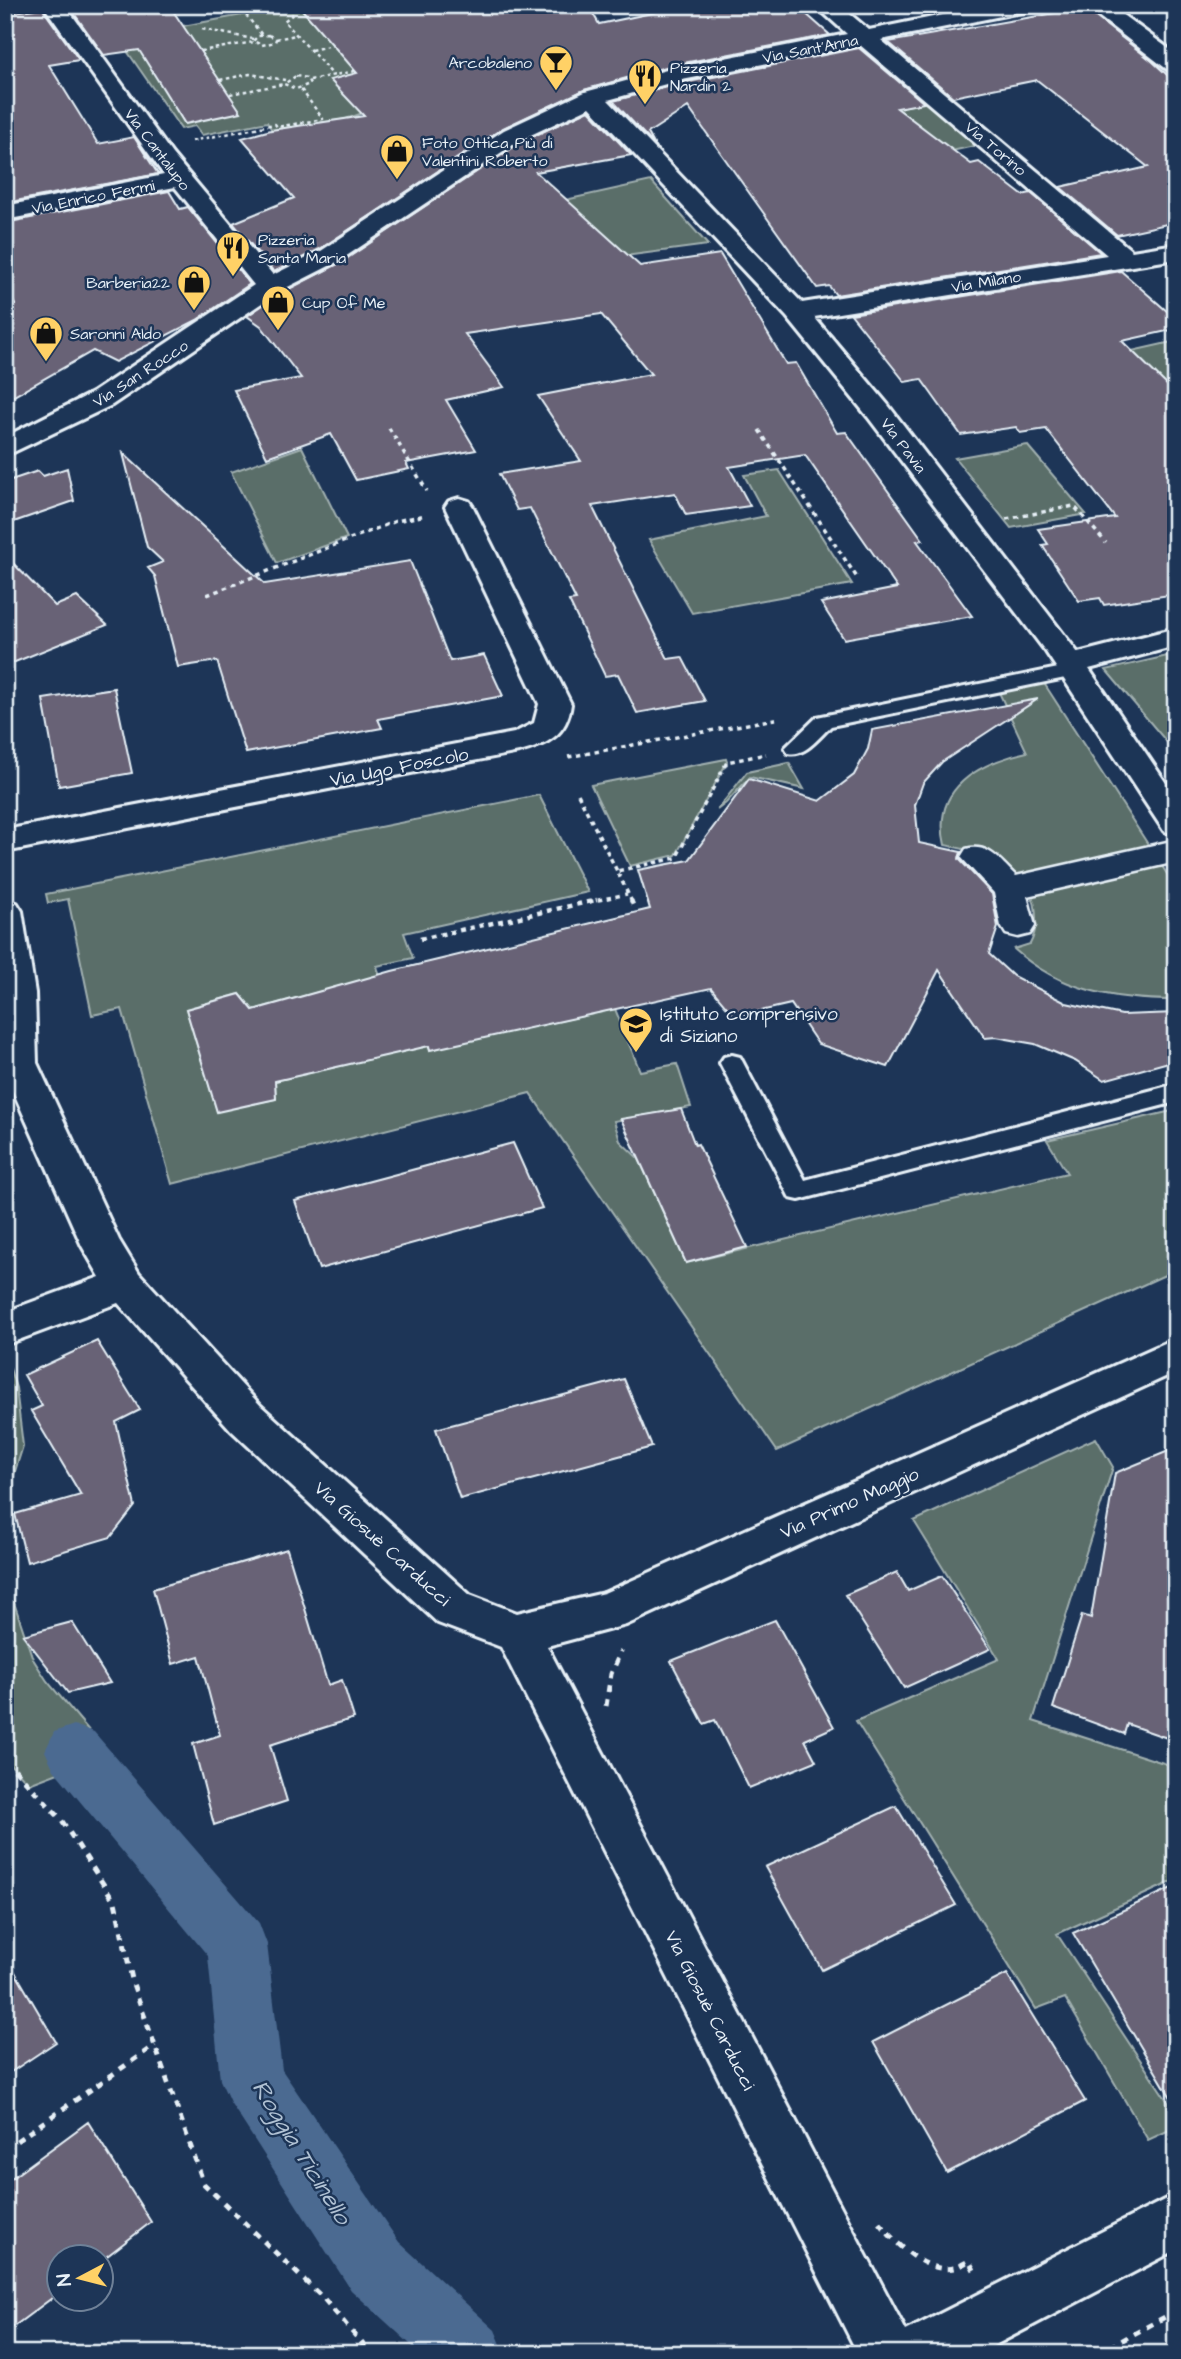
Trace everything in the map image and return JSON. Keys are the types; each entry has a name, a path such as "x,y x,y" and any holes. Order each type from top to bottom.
{"street":[{"name":"Via Cantalupo","path":"54,5 156,148 269,288"},
{"name":"Via Torino","path":"826,5 1127,259"},
{"name":"Via Sant'Anna","path":"269,288 330,256 512,135 593,97 674,75 1026,5"},
{"path":"1095,5 1176,65"},
{"name":"Via Pavia","path":"593,97 796,312 878,411 1071,668 1176,823"},
{"name":"Via Enrico Fermi","path":"5,213 180,179"},
{"name":"Via Milano","path":"796,312 1176,251"},
{"name":"Via San Rocco","path":"5,448 102,399 269,288"},
{"name":"Via Ugo Foscolo","path":"5,841 519,742 547,729 554,720 555,704 458,507"},
{"path":"1071,668 1176,637"},
{"path":"1009,889 1176,851"},
{"path":"977,857 1009,889 1018,926"},
{"name":"Via Giosuè Carducci","path":"5,911 12,1019 19,1063 102,1246 125,1284 246,1418 454,1609 517,1633 888,2354"},
{"path":"5,1329 125,1284"},
{"name":"Via Primo Maggio","path":"517,1633 610,1611 1176,1354"},
{"path":"920,2354 1176,2221"}],"lane":[{"path":"795,748 824,721 1071,668"},
{"path":"732,1063 799,1192 1176,1093"}],"path":[{"path":"293,14 284,21 333,76"},
{"path":"246,15 262,35 276,39 297,35"},
{"path":"202,29 266,45 276,39"},
{"path":"201,51 254,41 262,35"},
{"path":"310,50 333,45"},
{"path":"230,94 296,77 310,80 355,71"},
{"path":"220,80 250,74 285,82 292,88 300,88 308,86 310,80"},
{"path":"156,148 275,124 277,127 323,118 300,88"},
{"path":"388,428 429,494 458,507"},
{"path":"759,430 858,579"},
{"path":"967,527 1074,506 1106,543"},
{"path":"207,595 396,521"},
{"path":"617,871 676,858 727,762 795,748"},
{"path":"578,794 633,905"},
{"path":"420,939 627,894"},
{"path":"606,1715 606,1693 611,1674 616,1660 628,1643"},
{"path":"5,1759 60,1818 115,1902 133,1984 204,2184 324,2299 371,2354"},
{"path":"5,2149 155,2045"},
{"path":"871,2213 894,2241 934,2265 951,2268 969,2261 998,2314"},
{"path":"1097,2354 1176,2311"}],"green space":[{"path":"296,5 397,5 363,113 346,119 272,130 267,122 202,135 195,126 181,129 118,38"},
{"path":"926,102 979,145 897,163 846,119"},
{"path":"651,181 708,245 625,256 565,200"},
{"path":"1176,341 1176,393 1160,397 1114,355"},
{"path":"1027,445 1086,514 1011,528 955,458"},
{"path":"302,447 347,538 277,563 231,472"},
{"path":"779,470 852,584 692,613 649,540 766,516 744,475"},
{"path":"1176,654 1176,753 1106,670"},
{"path":"1040,677 1151,849 1021,878 991,855 945,845 945,808 952,793 976,771 1027,752 996,686"},
{"path":"726,759 727,762 676,855 630,866 591,785"},
{"path":"789,763 804,789 750,777 717,810 747,772"},
{"path":"539,795 588,892 404,933 413,958 377,966 382,986 371,988 362,980 253,1010 240,994 186,1009 217,1111 276,1099 275,1081 387,1055 423,1032 430,1049 615,1009 640,1071 677,1064 691,1107 614,1121 620,1141 639,1159 686,1263 1067,1173 1047,1140 1176,1110 1176,1270 777,1451 530,1093 172,1184 122,1009 92,1015 68,899 48,903 46,894"},
{"path":"1160,863 1176,888 1176,1000 1111,995 1070,984 1050,975 1014,949 1030,944 1036,925 1036,911 1030,892"},
{"path":"5,1353 16,1388 23,1446 5,1503"},
{"path":"1096,1438 1113,1467 1033,1721 1176,1767 1176,1880 1057,1934 1176,2114 1176,2127 1148,2140 1065,1998 1036,2009 856,1721 999,1659 914,1521"},
{"path":"5,1576 33,1659 47,1681 91,1733 74,1751 61,1772 29,1784 5,1759"}],"building":[{"path":"5,5 11,5 15,12 42,8 79,60 49,65 98,144 134,137 158,174 5,203"},
{"path":"68,5 169,5 241,112 185,124 139,50 104,55"},
{"path":"298,5 588,5 599,24 690,5 750,5 753,8 796,5 830,35 673,65 584,90 503,128 320,249 274,272 233,223 294,198 242,138 271,130 364,116 330,80 357,73"},
{"path":"1084,8 1176,83 1176,222 1117,235 1060,187 1148,167 1037,80 953,97 888,42"},
{"path":"859,48 924,103 897,108 971,164 979,162 1022,195 1031,193 1101,253 836,295 829,286 817,288 688,107 648,133 655,146 613,101 678,84"},
{"path":"589,110 631,155 536,172 640,266 720,254 786,364 796,363 837,433 846,432 923,540 917,541 972,616 844,639 821,603 897,588 805,455 729,467 750,506 686,515 675,493 592,506 668,659 682,657 705,701 637,713 618,674 605,676 569,601 576,600 530,508 517,510 499,474 581,461 538,396 651,374 601,314 465,334 504,387 446,400 476,450 406,463 409,469 356,480 331,434 267,457 234,390 301,378 261,326 247,316 279,294 340,263 521,142"},
{"path":"169,191 180,209 188,207 250,284 197,320 115,362 93,351 5,401 5,307 15,305 5,283 5,223"},
{"path":"1121,271 1176,319 1176,329 1122,341 1176,394 1176,594 1104,605 1100,598 1079,601 1042,545 1048,544 1038,529 1115,518 1046,429 1020,433 1016,427 961,435 921,379 905,382 851,314"},
{"path":"123,453 265,584 410,561 450,661 484,655 503,696 378,719 382,728 246,753 217,661 178,667 155,576 148,568 163,562 147,547"},
{"path":"67,468 74,501 5,525 5,482 38,471 43,476"},
{"path":"5,555 55,606 77,597 107,625 5,666"},
{"path":"114,688 132,773 59,786 43,699"},
{"path":"1038,699 942,762 923,783 915,805 919,843 961,852 959,859 992,894 998,927 989,954 1013,976 1066,1003 1122,1015 1176,1013 1176,1060 1104,1080 1075,1061 1035,1044 996,1037 985,1038 939,970 888,1067 818,1044 791,1004 735,1017 711,988 430,1050 429,1046 275,1081 276,1099 217,1112 186,1009 240,994 253,1010 392,971 650,909 638,870 689,860 749,779 820,801 854,775 868,749 872,730"},
{"path":"681,1109 695,1145 698,1144 747,1247 686,1263 621,1119"},
{"path":"513,1143 542,1208 319,1269 295,1201"},
{"path":"97,1341 140,1410 116,1422 135,1506 111,1537 27,1562 15,1514 81,1495 31,1411 42,1406 24,1375"},
{"path":"624,1379 652,1447 460,1499 436,1429"},
{"path":"1176,1448 1176,1741 1127,1724 1124,1734 1053,1708 1082,1615 1091,1618 1115,1473"},
{"path":"287,1549 328,1685 342,1680 354,1718 270,1745 287,1801 214,1825 193,1744 220,1735 199,1656 173,1664 153,1589"},
{"path":"897,1572 908,1591 942,1576 990,1649 904,1688 845,1595"},
{"path":"775,1620 834,1727 805,1740 816,1761 749,1788 715,1720 704,1724 671,1661"},
{"path":"72,1622 110,1683 68,1693 23,1635"},
{"path":"896,1806 956,1905 822,1970 765,1867"},
{"path":"1176,1886 1176,2106 1073,1933"},
{"path":"5,1955 56,2042 5,2076"},
{"path":"1007,1974 1085,2101 947,2173 873,2042"},
{"path":"88,2122 151,2222 116,2249 116,2244 46,2244 46,2302 5,2333 5,2183"}],"waterway":[{"name":"Roggia Ticinello","path":"74,1751 237,1944 252,2080 375,2266 471,2354"}],"place":[{"name":"Arcobaleno","path":"556,92"},
{"name":"Pizzeria Nardin 2","path":"645,106"},
{"name":"Foto Ottica Più di Valentini Roberto","path":"397,181"},
{"name":"Pizzeria Santa Maria","path":"233,278"},
{"name":"Barberia22","path":"194,312"},
{"name":"Cup Of Me","path":"278,332"},
{"name":"Saronni Aldo","path":"46,363"},
{"name":"Istituto comprensivo di Siziano","path":"636,1054"}]}
